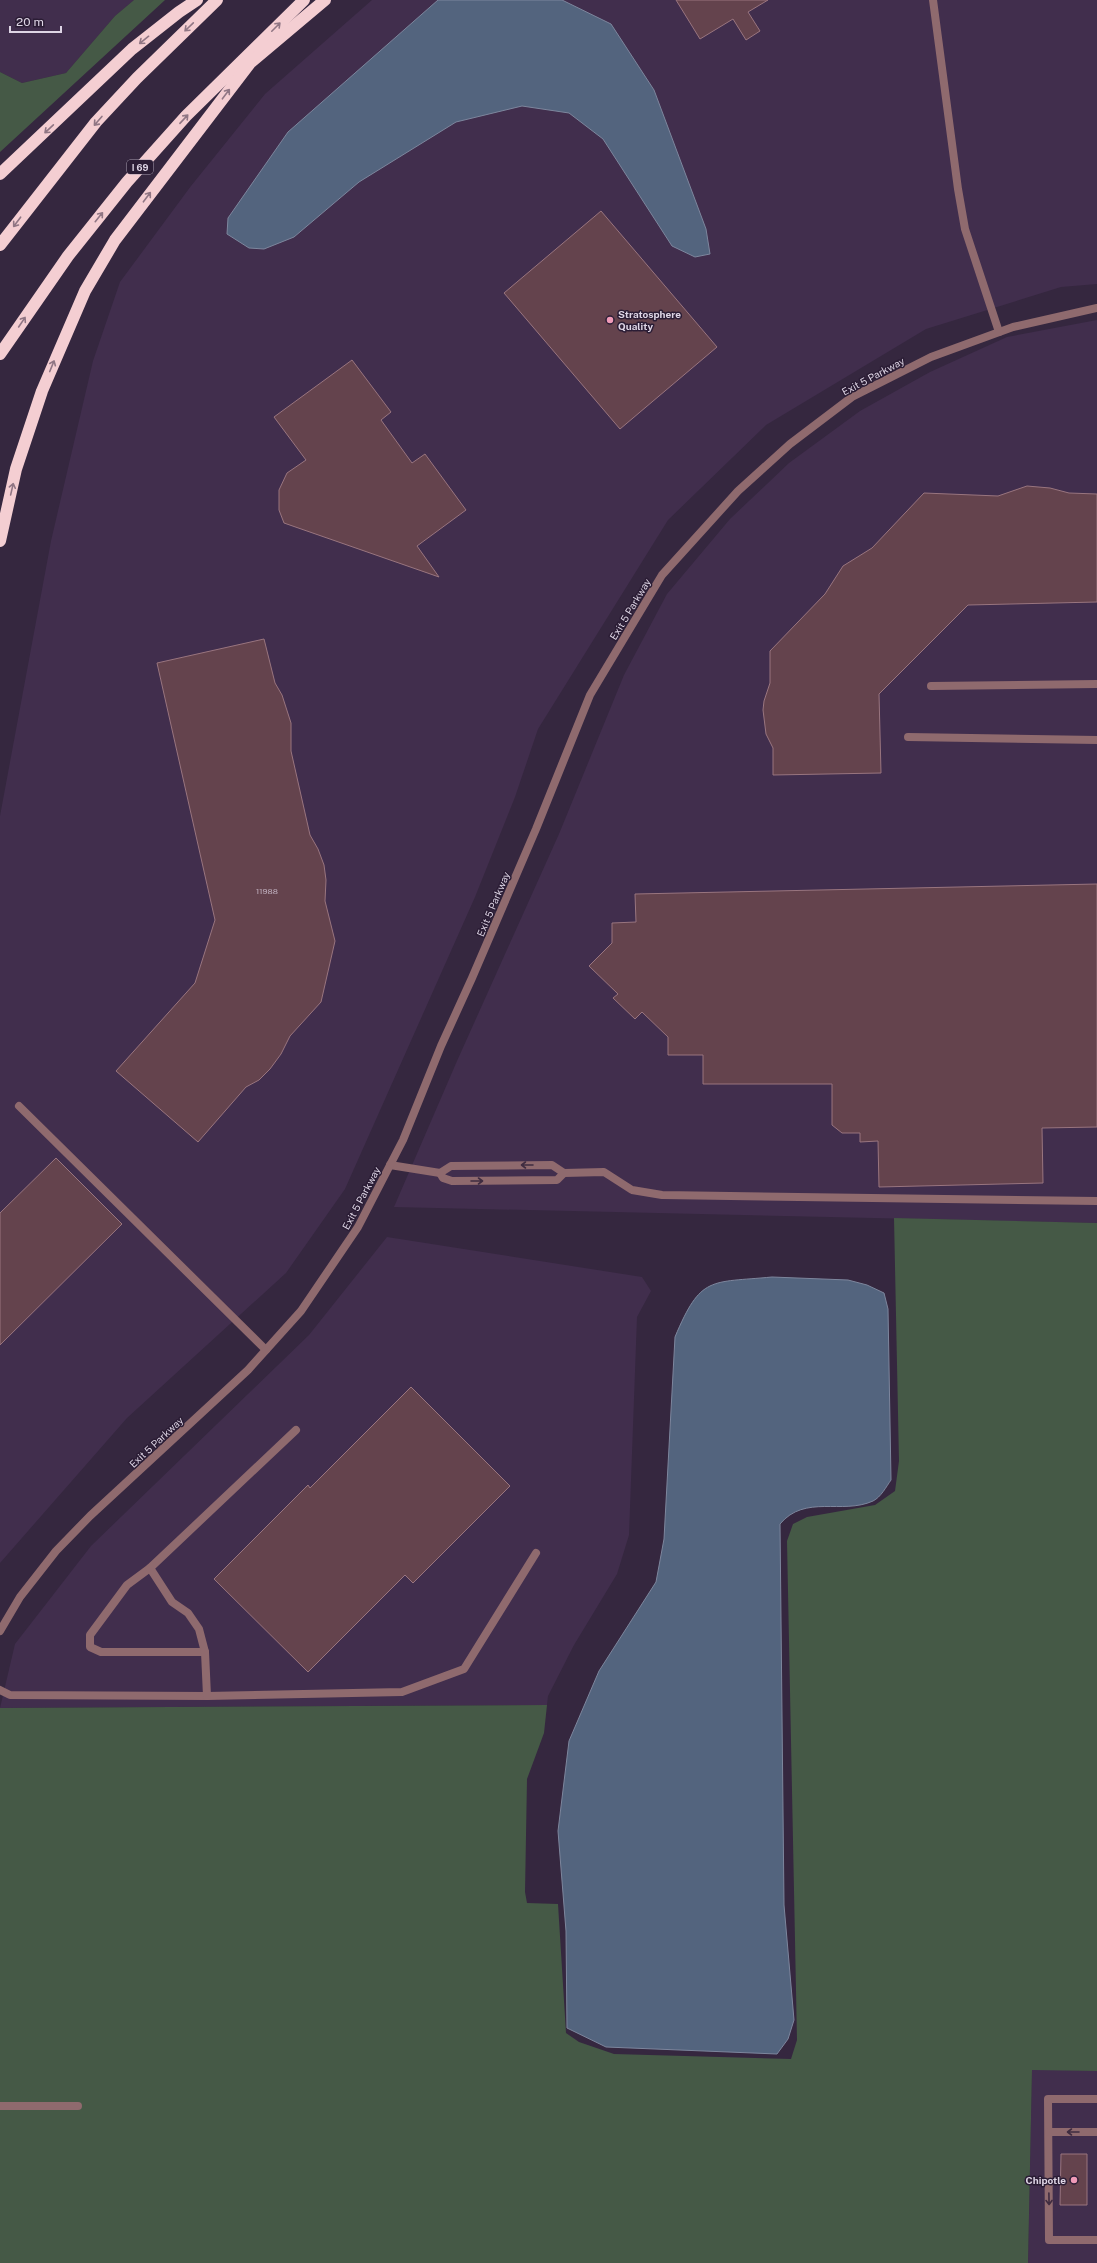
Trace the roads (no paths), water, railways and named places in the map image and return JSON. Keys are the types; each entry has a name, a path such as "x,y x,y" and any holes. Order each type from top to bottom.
{"highway":[{"path":"0,174 132,50 179,12 197,0"},
{"path":"0,245 96,122 137,78 216,0"},
{"name":"I 69","path":"0,354 68,256 127,182 186,116 304,0"},
{"path":"0,541 16,469 42,391 85,291 115,240 250,63 325,0"}],"street":[{"path":"934,0 958,189 966,229 998,332"},
{"name":"Exit 5 Parkway","path":"0,1631 20,1597 56,1551 90,1516 248,1370 301,1311 354,1234 403,1140 441,1046 533,836 590,695 662,575 738,491 790,444 852,397 931,357 998,332 1097,308"},
{"path":"930,686 1097,684"},
{"path":"908,737 1097,740"},
{"path":"19,1106 266,1350"},
{"path":"390,1165 440,1173 451,1166 552,1165 564,1173 604,1172 632,1190 662,1195 1097,1201"},
{"path":"440,1173 443,1178 452,1181 557,1180 564,1173"},
{"path":"205,1652 101,1652 90,1647 90,1635 127,1585 150,1568 296,1430"},
{"path":"0,1690 10,1694 207,1696 402,1692 464,1669 536,1553"},
{"path":"150,1568 172,1602 188,1613 198,1629 205,1652 207,1696"},
{"path":"1097,2099 1048,2099 1049,2240 1097,2240"},
{"path":"0,2106 78,2106"},
{"path":"1049,2132 1097,2132"}],"water":[{"path":"438,0 562,0 611,24 654,90 706,229 710,254 695,257 672,246 603,139 569,113 522,106 456,122 359,182 294,237 264,249 249,248 227,234 228,218 288,132"},
{"path":"772,1277 848,1280 867,1285 884,1293 888,1309 891,1480 881,1494 873,1501 861,1505 812,1507 790,1515 780,1524 784,1905 794,2020 788,2039 777,2054 606,2047 567,2028 566,1931 558,1831 569,1741 599,1671 656,1582 664,1539 675,1337 692,1302 701,1292 710,1286 721,1282 734,1280"}],"place":[{"name":"Stratosphere Quality","path":"610,320"},
{"name":"Chipotle","path":"1074,2180"}]}
